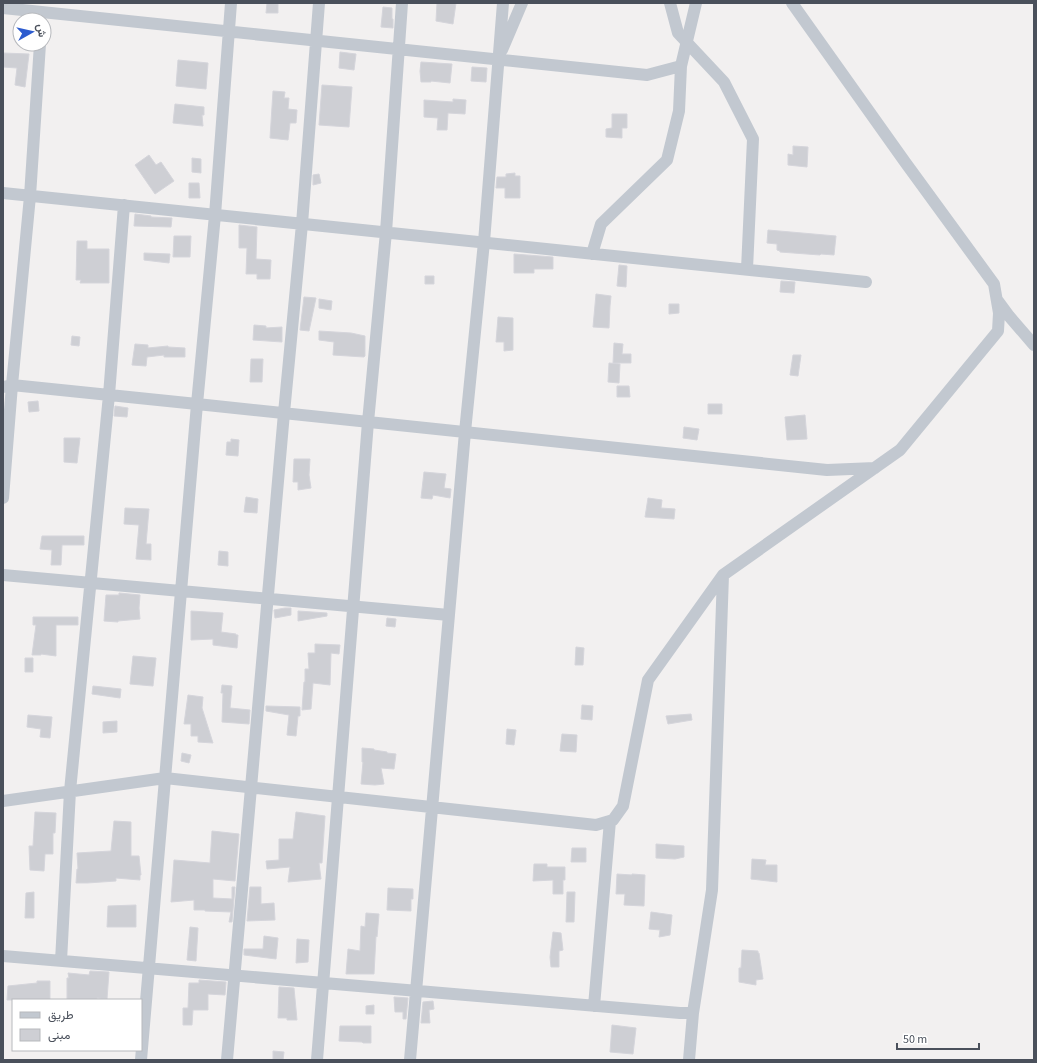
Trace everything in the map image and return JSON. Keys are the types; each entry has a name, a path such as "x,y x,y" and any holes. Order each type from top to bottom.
{"street":[{"path":"142,1047 180,591 215,215 231,3"},
{"path":"227,1060 302,224 319,3"},
{"path":"317,1060 368,422 386,232 402,3"},
{"path":"410,1060 465,432 484,242 503,3"},
{"path":"498,60 522,3"},
{"path":"670,3 678,33 724,82 753,139 747,269"},
{"path":"592,254 601,224 667,160 679,111 681,66 696,3"},
{"path":"3,801 165,778 596,825 613,820 623,806 648,680 723,575 900,450 998,331 999,313 994,284 792,3"},
{"path":"3,8 42,12"},
{"path":"52,13 647,75 681,66"},
{"path":"3,498 8,386 30,196 39,52"},
{"path":"3,193 866,282"},
{"path":"61,961 70,791 110,395 124,205"},
{"path":"996,299 1034,346"},
{"path":"8,386 110,395 827,470 874,468"},
{"path":"3,575 449,615"},
{"path":"688,1060 693,1013 712,890 723,575"},
{"path":"594,1006 610,821"},
{"path":"3,956 693,1013"}],"building":[{"path":"267,3 278,4 278,13 266,13"},
{"path":"437,3 456,3 453,24 436,21"},
{"path":"383,7 392,8 393,28 381,27"},
{"path":"340,52 356,54 354,70 339,68"},
{"path":"3,53 29,54 25,87 15,85 17,68 3,67"},
{"path":"178,60 208,63 206,89 176,86"},
{"path":"421,62 452,64 450,83 431,81 421,82"},
{"path":"472,67 487,68 486,82 471,81"},
{"path":"322,85 352,87 349,127 319,125"},
{"path":"273,91 285,92 284,98 289,98 288,109 297,110 296,123 290,123 288,140 270,138"},
{"path":"453,99 466,100 465,114 448,113 447,130 437,130 438,118 424,117 424,100 453,102"},
{"path":"175,104 204,107 204,115 202,115 203,126 173,123"},
{"path":"612,114 627,114 627,128 622,128 622,138 606,137 606,129 612,128"},
{"path":"793,146 808,147 807,167 788,165 788,154 793,155"},
{"path":"149,155 156,165 161,162 174,181 155,194 135,165"},
{"path":"192,158 201,159 201,173 192,172"},
{"path":"515,173 515,176 520,176 520,198 505,198 505,188 496,188 497,177 506,177 506,174"},
{"path":"319,174 321,183 313,185 313,175"},
{"path":"189,183 199,183 200,198 189,198"},
{"path":"135,214 151,217 172,218 171,227 134,226"},
{"path":"239,225 257,227 256,259 271,260 270,279 257,279 257,274 246,274 247,248 239,248"},
{"path":"768,230 836,236 834,255 780,252 777,250 777,244 767,243"},
{"path":"174,236 191,236 190,257 173,257"},
{"path":"77,241 87,241 87,249 109,249 109,283 80,283 81,280 76,280"},
{"path":"144,253 170,254 169,263 144,260"},
{"path":"514,254 553,257 553,269 534,269 534,273 514,273"},
{"path":"619,265 627,266 626,287 617,286"},
{"path":"425,276 434,276 434,284 425,284"},
{"path":"781,281 795,282 794,293 780,292"},
{"path":"596,294 611,296 609,328 593,327"},
{"path":"304,297 316,298 309,331 300,330"},
{"path":"319,299 332,301 331,310 319,308"},
{"path":"669,304 679,304 679,313 669,314"},
{"path":"498,317 513,318 513,350 504,351 504,342 496,342"},
{"path":"254,325 266,326 266,328 282,327 282,342 253,340"},
{"path":"319,331 351,333 365,336 365,356 333,355 334,342 319,340"},
{"path":"72,336 80,337 79,346 71,345"},
{"path":"614,343 623,344 622,354 631,354 631,363 613,363"},
{"path":"135,344 148,345 148,348 168,346 185,348 185,357 164,357 164,355 147,357 146,366 132,365"},
{"path":"793,355 801,355 798,376 790,375"},
{"path":"251,359 263,359 262,382 250,382"},
{"path":"609,363 620,364 619,383 608,382"},
{"path":"617,386 629,386 630,397 617,397"},
{"path":"38,401 39,411 29,412 28,402"},
{"path":"708,404 722,404 722,414 708,414"},
{"path":"115,406 128,408 127,417 114,416"},
{"path":"805,415 807,439 787,440 785,417"},
{"path":"684,427 699,429 697,440 683,438"},
{"path":"64,438 80,438 77,463 64,462"},
{"path":"231,439 239,440 238,456 226,455 227,442 231,442"},
{"path":"294,459 310,459 309,475 311,488 298,490 298,482 293,482"},
{"path":"424,472 446,474 444,488 451,489 450,498 433,495 432,499 421,498"},
{"path":"246,497 258,499 257,513 244,512"},
{"path":"648,498 662,500 661,508 675,509 674,519 645,517"},
{"path":"125,508 149,509 146,544 151,544 151,560 136,559 139,525 124,524"},
{"path":"42,536 84,536 84,545 62,545 61,565 51,565 52,550 40,549"},
{"path":"219,551 228,552 228,566 218,565"},
{"path":"119,593 140,595 140,619 118,622 104,621 106,595 119,595"},
{"path":"291,608 291,615 275,618 274,610"},
{"path":"191,611 223,613 221,632 238,635 237,648 213,645 213,639 191,640"},
{"path":"298,611 327,613 327,616 298,621"},
{"path":"33,617 78,617 78,625 56,625 56,656 41,654 32,655 36,625 33,625"},
{"path":"387,618 396,619 395,627 386,626"},
{"path":"315,644 340,645 339,654 331,653 330,685 313,683 311,709 302,710 305,669 309,669 308,653 315,653"},
{"path":"576,647 584,648 583,665 575,665"},
{"path":"133,656 156,658 153,686 130,684"},
{"path":"25,658 33,658 33,672 25,672"},
{"path":"222,685 232,686 230,708 250,710 249,724 222,722"},
{"path":"93,686 121,689 120,698 92,694"},
{"path":"188,695 203,697 202,708 213,743 198,742 198,736 191,736 191,724 184,724"},
{"path":"582,705 593,706 592,720 581,719"},
{"path":"266,706 300,707 300,716 298,716 296,736 287,735 289,715 266,711"},
{"path":"691,714 692,720 668,724 666,716"},
{"path":"28,715 52,717 50,738 40,737 41,729 27,727"},
{"path":"117,721 117,732 103,733 103,722"},
{"path":"507,729 516,730 514,745 506,744"},
{"path":"562,734 577,735 576,752 560,751"},
{"path":"362,748 396,754 394,769 381,768 384,784 361,784 363,762"},
{"path":"182,753 191,755 189,763 181,761"},
{"path":"35,812 56,813 55,833 53,833 53,854 45,854 44,871 30,870 29,846 33,846"},
{"path":"296,812 325,816 322,863 319,863 321,879 288,882 290,867 267,869 266,861 279,860 279,839 293,839"},
{"path":"114,821 131,822 131,856 139,856 141,875 140,880 116,878 116,881 76,883 78,869 77,853 111,851"},
{"path":"212,831 239,834 235,881 213,879 213,898 232,899 232,887 235,887 232,922 229,922 231,912 194,910 194,900 171,902 174,860 210,863"},
{"path":"656,844 684,846 684,857 675,859 656,858"},
{"path":"572,848 586,848 586,862 571,862"},
{"path":"752,859 766,860 765,865 777,865 777,882 751,879"},
{"path":"534,864 547,864 547,867 565,867 563,894 553,894 553,880 533,881"},
{"path":"617,874 645,875 644,906 624,905 625,894 616,894"},
{"path":"250,887 261,887 261,904 274,903 275,920 247,921"},
{"path":"388,888 413,889 411,911 387,910"},
{"path":"34,892 34,918 25,918 26,893"},
{"path":"567,892 575,892 574,922 566,922"},
{"path":"136,905 136,927 107,927 108,906"},
{"path":"651,912 672,915 670,935 659,937 660,930 649,929"},
{"path":"366,913 379,914 374,974 346,974 348,949 360,951 361,926 365,927"},
{"path":"190,927 198,928 196,961 187,960"},
{"path":"553,932 561,933 563,950 559,951 559,967 551,967 550,957"},
{"path":"264,936 278,938 276,959 244,955 244,949 263,949"},
{"path":"297,939 309,940 308,962 296,963"},
{"path":"742,950 758,951 759,953 763,979 756,980 756,985 739,982 739,968 741,968"},
{"path":"90,971 109,972 107,999 67,999 68,973 89,975"},
{"path":"199,980 226,982 225,995 208,994 208,1010 193,1010 192,1025 183,1025 183,1008 188,1008 189,983 199,983"},
{"path":"37,981 50,981 50,999 7,1000 8,986 37,983"},
{"path":"279,987 294,988 297,1020 278,1018"},
{"path":"394,997 408,998 406,1019 403,1019 403,1012 395,1012"},
{"path":"433,1001 434,1009 429,1010 430,1023 421,1023 423,1002"},
{"path":"374,1005 374,1014 366,1014 366,1006"},
{"path":"612,1025 636,1028 633,1054 610,1052"},
{"path":"340,1026 371,1026 371,1043 339,1041"},
{"path":"273,1051 284,1052 283,1060 273,1060"}]}
